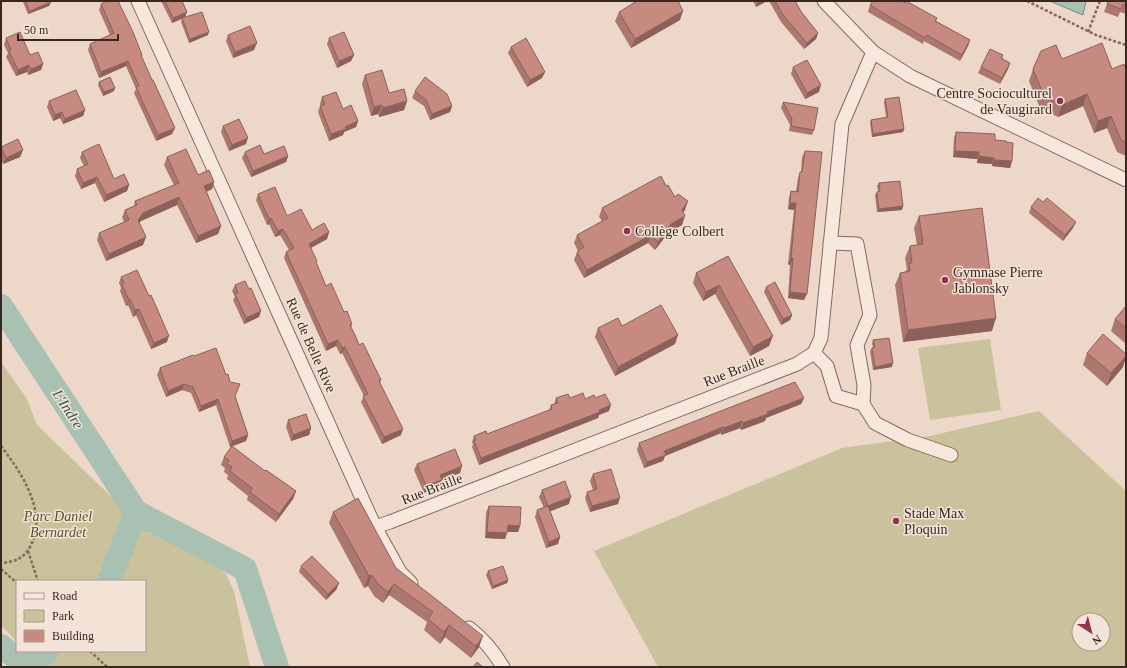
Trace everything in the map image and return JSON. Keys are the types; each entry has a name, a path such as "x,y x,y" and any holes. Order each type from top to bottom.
{"street":[{"name":"Rue de Belle Rive","path":"138,1 375,526 400,572 420,590"},
{"path":"824,1 873,52 910,76 1126,180"},
{"path":"863,404 836,396 827,366 814,353 821,338 842,124 873,52"},
{"path":"830,243 857,244 870,315 857,345 864,385 863,404 875,423 908,440 951,455"},
{"name":"Rue Braille","path":"375,526 390,522 797,364 814,353"},
{"path":"462,623 480,636 495,653 503,667"}],"path":[{"path":"1027,1 1088,32 1126,45"},
{"path":"1088,32 1100,1"},
{"path":"1,446 27,488 33,504 37,526 35,537 28,551 20,559 1,563"},
{"path":"28,551 38,580"},
{"path":"1,569 16,582"},
{"path":"91,652 107,667"}],"green space":[{"path":"990,339 1001,410 930,420 918,348"},
{"name":"Parc Daniel Bernardet","path":"1,362 27,399 37,425 150,534 159,531 174,535 226,574 234,591 250,667 39,667 25,652 146,652 146,580 16,580 16,642 7,631 1,627"},
{"name":"Stade Max Ploquin","path":"1039,411 1126,491 1126,667 658,667 594,551 842,448 930,436"}],"shaded area":[{"path":"1086,1 1083,15 1052,2"}],"building":[{"path":"25,1 50,1 51,2 30,11"},
{"path":"107,1 118,1 133,32 152,80 175,128 158,135 136,87 139,86 128,61 101,72 90,44 114,33 101,4"},
{"path":"165,1 182,1 187,12 173,18"},
{"path":"637,1 678,1 683,11 635,39 619,12"},
{"path":"775,1 795,1 802,13 818,33 807,43 783,15"},
{"path":"873,1 902,1 905,3 906,1 937,18 935,21 970,40 962,55 927,35 925,38 870,5"},
{"path":"1108,1 1126,1 1126,5 1123,4 1121,9 1107,4"},
{"path":"202,12 209,32 190,39 182,18"},
{"path":"250,26 257,43 235,52 228,35"},
{"path":"20,32 30,55 38,52 43,64 31,69 29,65 18,70 9,51 11,50 6,38"},
{"path":"344,32 354,55 339,61 329,38"},
{"path":"526,38 545,72 530,80 511,47"},
{"path":"1102,43 1112,69 1124,64 1126,70 1126,142 1121,140 1111,116 1098,121 1087,94 1062,105 1044,96 1033,69 1041,51 1056,45 1062,59"},
{"path":"990,49 1003,55 1001,58 1010,63 1002,78 981,67"},
{"path":"807,60 821,85 807,93 793,67"},
{"path":"382,70 389,93 404,89 407,101 383,108 382,105 374,107 365,75"},
{"path":"110,77 115,88 104,92 99,82"},
{"path":"425,77 447,94 452,106 432,114 426,100 415,91"},
{"path":"76,90 85,110 65,119 62,112 55,115 49,101"},
{"path":"336,92 343,109 351,105 358,121 345,127 346,129 331,134 320,106 325,104 322,97"},
{"path":"899,97 904,129 873,134 871,120 888,117 885,99"},
{"path":"783,102 818,108 814,130 791,126 792,119"},
{"path":"239,119 248,138 232,145 223,126"},
{"path":"956,132 995,134 995,140 1013,143 1012,161 994,160 994,158 979,156 979,152 955,151"},
{"path":"18,139 23,150 6,158 1,147"},
{"path":"99,144 114,179 124,174 129,185 106,195 97,177 83,183 77,169 88,164 82,152"},
{"path":"260,145 264,154 284,146 288,156 253,171 245,152"},
{"path":"186,149 198,175 209,170 214,182 204,186 221,226 198,236 179,197 143,213 138,220 146,237 109,254 99,233 129,220 125,210 137,205 135,201 179,183 167,157"},
{"path":"805,151 822,152 807,294 790,292 793,258 791,258 796,203 790,203 791,191 798,192 800,172 802,172"},
{"path":"661,176 666,186 668,185 675,197 678,194 688,201 682,210 685,216 671,224 658,242 651,235 587,270 577,252 584,247 577,235 608,218 602,208"},
{"path":"900,181 903,206 879,209 877,192 880,191 879,183"},
{"path":"275,187 287,216 301,209 312,230 324,223 329,232 309,244 326,286 331,283 344,312 347,311 352,324 350,325 359,345 363,343 381,380 379,381 403,429 384,437 363,396 368,394 345,347 342,348 338,340 328,344 286,252 294,248 283,229 278,231 271,218 269,219 258,194"},
{"path":"1038,198 1043,202 1047,198 1076,222 1065,235 1031,207"},
{"name":"Gymnase Pierre Jablonsky","path":"982,208 996,318 908,330 900,273 910,271 909,263 912,263 910,246 923,244 919,216"},
{"path":"728,256 773,336 753,347 719,285 706,292 696,273"},
{"path":"137,270 149,296 151,295 169,336 154,343 139,309 135,310 122,284 124,283 121,277"},
{"path":"245,281 249,289 251,288 261,311 246,318 235,294 238,293 235,285"},
{"path":"775,282 792,315 783,319 766,287"},
{"path":"661,305 678,335 618,367 598,328 618,318 622,326"},
{"path":"1126,306 1126,328 1115,319"},
{"path":"1103,334 1126,354 1126,356 1111,373 1087,353"},
{"path":"889,338 893,363 875,367 872,348 875,347 873,340"},
{"path":"216,348 230,382 240,384 235,396 248,435 232,441 218,399 201,406 193,387 184,384 168,391 160,368"},
{"path":"795,382 804,398 767,412 768,414 743,423 742,421 724,428 723,427 664,451 666,455 647,462 639,443"},
{"path":"583,393 585,399 594,395 595,398 605,394 611,405 599,410 600,412 481,458 474,441 476,440 474,436 486,431 487,434 552,409 551,405 558,403 556,398 568,394 570,398"},
{"path":"306,414 311,428 293,435 288,420"},
{"path":"232,446 265,471 266,470 296,491 279,514 250,492 252,488 230,471 232,467 227,464 229,460 224,457"},
{"path":"455,449 462,466 440,475 442,480 426,486 417,464"},
{"path":"611,469 620,498 592,506 587,492 597,489 593,474"},
{"path":"565,481 571,497 548,506 542,490"},
{"path":"358,498 396,568 483,636 476,646 449,625 444,632 428,619 433,612 394,584 388,592 378,584 372,575 369,576 333,512"},
{"path":"489,506 521,507 520,526 508,525 507,533 487,532"},
{"path":"548,506 560,537 549,542 537,510"},
{"path":"312,556 339,583 328,594 301,566"},
{"path":"503,566 508,580 493,586 488,571"},
{"path":"477,662 483,667 473,667"}],"waterway":[{"name":"L'Indre","path":"1,306 136,512 245,569 277,667"},
{"name":"L'Indre","path":"109,580 136,512"},
{"name":"L'Indre","path":"1,646 27,667"},
{"name":"L'Indre","path":"31,667 46,652"}],"place":[{"name":"Centre Socioculturel de Vaugirard","path":"1060,101"},
{"name":"Collège Colbert","path":"627,231"},
{"name":"Gymnase Pierre Jablonsky","path":"945,280"},
{"name":"Stade Max Ploquin","path":"896,521"}]}
